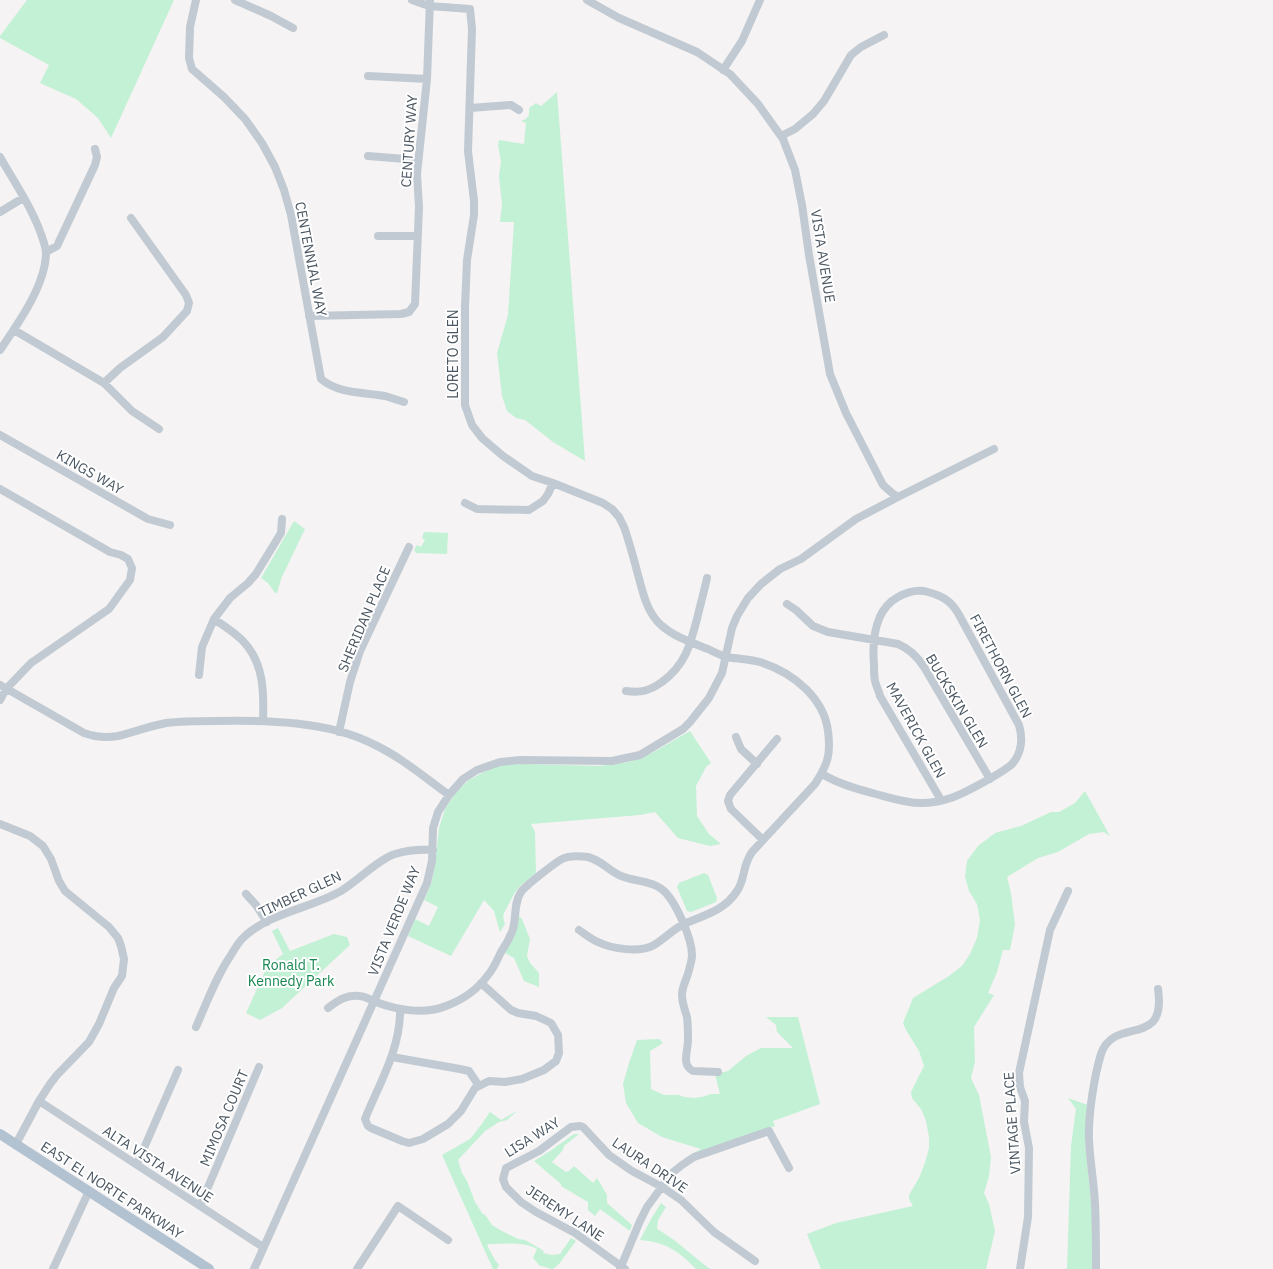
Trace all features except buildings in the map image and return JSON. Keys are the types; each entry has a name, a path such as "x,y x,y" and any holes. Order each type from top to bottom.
{"main road":[{"name":"EAST EL NORTE PARKWAY","path":"0,1134 209,1269"}],"street":[{"name":"CENTENNIAL WAY","path":"196,0 190,28 188,58 192,69 224,97 244,119 262,143 275,167 291,215 321,379 336,389 386,396 404,402"},
{"path":"235,0 293,28"},
{"path":"412,0 430,3"},
{"name":"VISTA AVENUE","path":"587,0 620,18 697,52 730,74 758,104 781,136 795,170 830,374 846,414 883,485 898,497"},
{"path":"723,70 742,41 760,0"},
{"name":"CENTURY WAY","path":"309,316 401,314 408,312 415,304 419,207 417,174 427,79 430,3"},
{"name":"LORETO GLEN","path":"430,3 470,8 472,29 468,151 474,215 467,260 465,405 472,425 482,438 503,456 532,476 594,498 615,513 624,527 644,597 661,625 691,642 725,656 762,662 796,680 820,706 827,722 830,746 822,774"},
{"path":"781,136 795,129 813,114 824,101 851,55 861,47 884,35"},
{"path":"368,76 427,79"},
{"path":"470,108 511,106 519,110"},
{"path":"46,255 57,246 95,165 97,157 95,150"},
{"path":"368,156 418,160"},
{"path":"0,157 39,227 46,255 44,274 40,285 0,350"},
{"path":"0,212 23,198"},
{"path":"104,383 120,368 163,338 187,311 189,303 186,295 131,218"},
{"path":"378,236 417,236"},
{"path":"14,330 104,383 132,411 159,429"},
{"name":"KINGS WAY","path":"0,435 148,520 170,525"},
{"path":"898,497 994,449"},
{"path":"465,503 477,509 529,510 543,502 553,483"},
{"path":"0,489 110,552 128,559 132,568 130,580 109,609 30,663 3,687 0,700"},
{"name":"VISTA VERDE WAY","path":"254,1269 426,883 432,861 433,828 438,812 449,795 477,770 500,762 520,760 612,761 640,755 683,729 710,698 722,673 732,628 748,598 761,584 780,569 801,559 856,519 898,497"},
{"path":"199,676 202,647 214,618 230,598 256,574 280,533 282,519"},
{"name":"SHERIDAN PLACE","path":"339,732 350,682 360,651 409,547"},
{"path":"626,691 639,693 657,686 677,669 683,661 691,642 707,578"},
{"name":"FIRETHORN GLEN","path":"822,774 844,785 905,802 923,803 952,798 990,779 1010,766 1016,759 1022,745 1020,725 953,606 941,596 922,591 906,593 892,600 882,612 873,640"},
{"name":"BUCKSKIN GLEN","path":"787,604 813,626 828,632 906,647 918,658 990,779"},
{"path":"214,618 241,638 258,665 264,693 263,720"},
{"name":"MAVERICK GLEN","path":"873,640 874,680 880,696 941,800"},
{"path":"3,687 84,732 96,736 118,736 174,722 263,720 356,736 406,762 449,795"},
{"path":"736,738 741,749 757,764"},
{"path":"762,840 731,810 728,801 730,795 777,739"},
{"path":"578,930 600,943 623,949 646,948 654,945 683,924 724,906 738,891 752,852 822,774"},
{"path":"0,824 30,836 42,846 51,859 65,891 109,927 118,938 124,959 122,976 114,988 99,1024 89,1042 57,1075 39,1101 16,1144"},
{"name":"TIMBER GLEN","path":"196,1027 221,970 239,942 246,935 267,922 342,891 393,854 416,849 432,850"},
{"path":"328,1008 344,997 357,995 400,1009 428,1011 456,1002 473,991 489,974 512,932 516,903 526,886 562,859 574,856 590,858 597,860 620,876 652,884 666,892 677,907 692,955 682,996 687,1018 686,1063 692,1071 718,1072"},
{"name":"VINTAGE PLACE","path":"1020,1269 1028,1217 1029,1148 1024,1122 1025,1101 1020,1087 1019,1073 1050,930 1068,891"},
{"path":"246,894 267,922"},
{"path":"400,1009 400,1020 392,1057 365,1119 371,1128 409,1143 423,1139 448,1124 461,1111 475,1088 489,1081 505,1082 522,1079 544,1070 556,1061 559,1053 558,1035 551,1023 536,1016 511,1010 481,983"},
{"path":"1096,1269 1095,1204 1089,1140 1089,1120 1096,1074 1102,1052 1108,1041 1118,1035 1149,1026 1155,1020 1158,1014 1158,989"},
{"path":"392,1057 470,1071 479,1086"},
{"name":"MIMOSA COURT","path":"200,1206 259,1067"},
{"path":"136,1164 178,1070"},
{"name":"ALTA VISTA AVENUE","path":"39,1101 263,1247"},
{"name":"LISA WAY","path":"503,1176 506,1168 539,1151 572,1127 580,1126"},
{"name":"LAURA DRIVE","path":"580,1126 609,1155 680,1200 714,1232 755,1261"},
{"path":"622,1268 647,1207 672,1173 682,1165 694,1158 769,1131 790,1168"},
{"name":"JEREMY LANE","path":"503,1176 506,1187 521,1202 575,1233 622,1268"},
{"path":"53,1269 89,1190"},
{"path":"357,1269 398,1206 448,1240"}],"green space":[{"path":"27,0 174,0 111,138 98,118 76,99 40,83 49,65 0,38"},
{"path":"557,92 585,461 553,442 525,420 516,418 507,411 502,396 497,353 508,315 514,222 500,222 502,205 499,176 501,161 499,140 524,144 526,123 521,121 529,115 529,108 536,103 541,106"},
{"path":"294,521 305,529 281,579 277,593 275,593 268,583 261,578"},
{"path":"424,532 448,533 447,554 416,553 414,550 417,545 421,547 425,540 422,538"},
{"path":"690,731 711,763 706,767 696,786 697,816 709,834 721,844 710,846 678,838 655,812 640,815 531,824 535,832 536,873 519,887 514,894 504,913 505,924 500,932 494,911 484,900 451,956 408,936 415,919 429,926 438,907 424,900 431,884 435,866 439,828 445,809 456,792 469,780 497,765 600,766 629,762 652,753"},
{"path":"1085,791 1110,836 1104,832 1089,834 1058,852 1038,858 1007,877 1015,925 1010,950 1003,950 997,972 988,993 994,995 974,1027 975,1062 971,1078 979,1095 991,1157 989,1176 984,1193 989,1204 995,1231 986,1269 821,1269 807,1234 836,1223 913,1206 909,1195 925,1163 929,1148 929,1137 926,1121 921,1109 912,1098 911,1092 924,1066 919,1051 903,1023 913,998 962,966 977,938 980,920 977,904 969,891 965,877 967,861 978,846 995,833 1021,826 1051,812 1059,812 1075,803"},
{"path":"704,873 708,875 717,898 716,902 691,912 687,911 677,887 679,883"},
{"path":"519,916 530,939 527,956 530,963 539,973 539,987 524,981 514,958 505,953"},
{"name":"Ronald T. Kennedy Park","path":"278,928 290,951 334,934 347,937 350,945 282,1008 260,1020 246,1013 266,969 283,954 272,931"},
{"path":"766,1017 798,1017 820,1104 773,1121 775,1126 687,1159 685,1158 701,1149 662,1137 638,1123 626,1103 623,1084 637,1040 659,1039 663,1043 650,1051 651,1089 664,1095 694,1098 720,1094 715,1074 728,1071 746,1056 761,1048 793,1048 777,1032 776,1025"},
{"path":"1068,1098 1088,1105 1085,1143 1094,1230 1092,1269 1067,1269 1071,1146 1076,1109"},
{"path":"490,1112 501,1120 516,1112 507,1120 499,1122 485,1131 458,1160 462,1173 482,1213 492,1225 500,1230 518,1239 525,1240 544,1251 543,1253 552,1255 560,1254 571,1238 576,1241 553,1269 540,1266 533,1258 537,1249 532,1246 508,1243 487,1245 499,1265 497,1269 493,1269 442,1155 470,1139"},
{"path":"574,1134 579,1134 564,1146 563,1150 552,1162 566,1172 574,1166 593,1183 597,1178 607,1195 607,1203 632,1225 630,1231 600,1209 595,1216 588,1210 588,1202 561,1186 534,1161"},
{"path":"661,1203 666,1207 658,1220 657,1229 710,1269 696,1269 671,1248 640,1240"}]}
